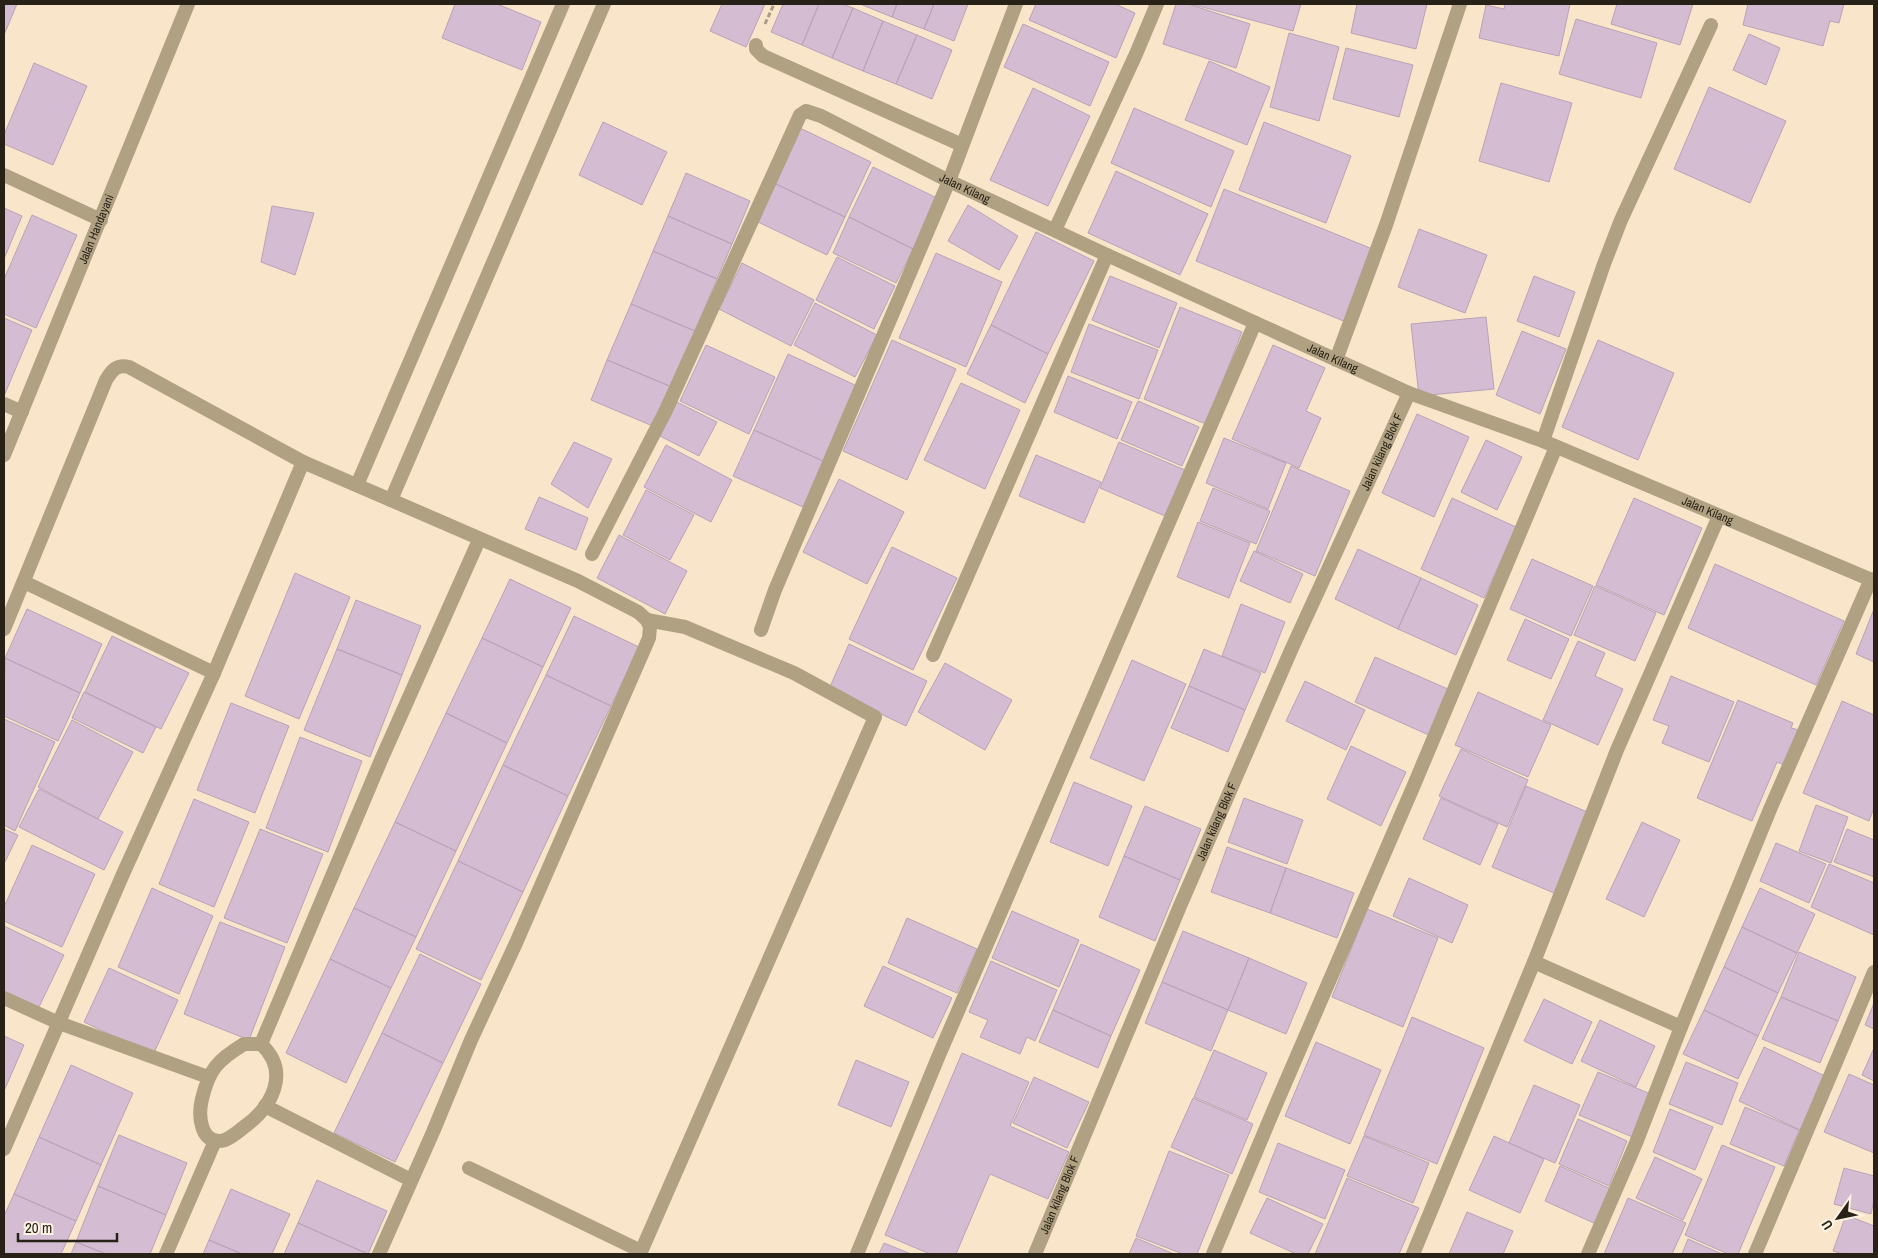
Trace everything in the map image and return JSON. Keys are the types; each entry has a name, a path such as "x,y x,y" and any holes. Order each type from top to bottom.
{"street":[{"name":"Jalan Handayani","path":"4,455 188,4"},
{"path":"357,486 563,4"},
{"path":"391,500 604,4"},
{"path":"761,630 775,590 949,181 1016,4"},
{"path":"1055,230 1157,4"},
{"path":"1336,360 1386,225 1460,4"},
{"path":"1543,441 1621,220 1711,24"},
{"path":"756,45 756,49 762,56 962,145"},
{"name":"Jalan Kilang","path":"592,554 666,410 800,115 810,111 949,181 1409,393 1543,441 1872,580"},
{"path":"4,175 101,220"},
{"path":"933,655 1107,255"},
{"path":"857,1254 943,1046 1255,323"},
{"path":"4,629 106,380 118,366 130,367 303,462 479,540 578,581 638,612 647,620 650,627 649,638 516,943 471,1040 380,1254"},
{"name":"Jalan kilang Blok F","path":"1035,1254 1180,906 1292,648 1409,393"},
{"path":"4,404 22,412"},
{"path":"1213,1254 1414,785 1556,447"},
{"path":"4,1148 123,874 214,674 303,462"},
{"path":"1413,1254 1534,962 1618,750 1719,516"},
{"path":"261,1044 381,760 479,540"},
{"path":"1588,1254 1636,1143 1771,807 1872,580"},
{"path":"24,582 214,674"},
{"path":"469,1168 640,1253 875,717 794,673 685,627 647,620"},
{"path":"1534,962 1681,1027"},
{"path":"1755,1254 1874,972"},
{"path":"4,998 59,1023 208,1077"},
{"path":"244,1044 261,1044 268,1050 276,1065 276,1085 265,1106 256,1119 225,1140 215,1141 210,1138 200,1124 200,1110 208,1077 223,1057 244,1044"},
{"path":"265,1106 411,1180"},
{"path":"166,1254 215,1141"}],"building":[{"path":"4,4 17,4 4,35"},
{"path":"455,4 497,4 541,22 522,70 442,38"},
{"path":"722,4 765,4 746,47 710,31"},
{"path":"783,4 819,4 802,45 771,32"},
{"path":"819,4 842,4 853,8 832,58 802,45"},
{"path":"860,4 897,4 892,17"},
{"path":"897,4 934,4 924,29 892,17"},
{"path":"934,4 968,4 954,41 924,29"},
{"path":"1036,4 1115,4 1135,13 1116,58 1029,20"},
{"path":"1176,4 1188,4 1250,24 1236,68 1163,44"},
{"path":"1191,4 1301,4 1293,31"},
{"path":"1357,4 1427,4 1416,49 1351,33"},
{"path":"1505,4 1570,4 1559,56 1479,38 1486,5 1504,9"},
{"path":"1617,4 1693,4 1680,45 1611,24"},
{"path":"1748,4 1844,4 1839,23 1830,21 1823,46 1743,25"},
{"path":"853,8 883,21 863,71 832,58"},
{"path":"1576,19 1657,43 1641,98 1559,74"},
{"path":"883,21 917,35 896,84 863,71"},
{"path":"1023,24 1109,62 1090,106 1004,67"},
{"path":"1289,33 1339,47 1319,121 1270,107"},
{"path":"1749,34 1780,48 1766,85 1733,70"},
{"path":"917,35 952,50 932,99 896,84"},
{"path":"1346,48 1413,65 1399,117 1333,99"},
{"path":"1209,61 1270,87 1247,145 1185,120"},
{"path":"34,63 87,86 53,165 4,144 4,135"},
{"path":"1501,83 1572,103 1549,182 1479,161"},
{"path":"1709,87 1786,121 1750,203 1674,169"},
{"path":"1033,88 1090,116 1048,206 990,180"},
{"path":"1134,108 1234,151 1211,207 1111,163"},
{"path":"603,122 667,152 642,205 579,175"},
{"path":"1264,122 1351,156 1326,223 1239,190"},
{"path":"800,128 871,162 845,217 774,183"},
{"path":"873,167 937,198 913,249 849,217"},
{"path":"1116,171 1208,214 1180,275 1088,233"},
{"path":"686,173 750,201 732,244 668,216"},
{"path":"774,183 845,217 827,255 756,221"},
{"path":"1224,189 1375,250 1346,322 1196,261"},
{"path":"968,205 1018,236 999,270 948,241"},
{"path":"272,206 314,213 295,275 261,262"},
{"path":"4,208 22,216 4,259"},
{"path":"32,215 77,235 36,328 4,314 4,279"},
{"path":"668,216 732,244 717,279 653,251"},
{"path":"849,217 913,249 896,283 833,253"},
{"path":"1419,229 1487,255 1465,313 1398,287"},
{"path":"1036,232 1094,261 1048,354 991,325"},
{"path":"653,251 717,279 695,331 631,304"},
{"path":"936,253 1002,282 966,367 899,338"},
{"path":"837,257 895,286 874,329 816,300"},
{"path":"742,263 814,300 791,346 719,309"},
{"path":"1110,276 1177,303 1159,348 1092,320"},
{"path":"1534,276 1575,292 1559,337 1517,321"},
{"path":"815,303 877,335 855,377 794,345"},
{"path":"631,304 695,331 672,387 607,360"},
{"path":"1180,307 1242,332 1206,424 1144,399"},
{"path":"1486,317 1494,389 1419,396 1411,324"},
{"path":"4,318 32,330 4,396"},
{"path":"1089,324 1158,350 1139,399 1071,372"},
{"path":"991,325 1048,354 1025,403 967,374"},
{"path":"1522,331 1566,349 1540,414 1496,395"},
{"path":"892,340 956,369 907,480 843,451"},
{"path":"1598,340 1674,373 1638,460 1562,427"},
{"path":"706,345 775,377 749,434 680,401"},
{"path":"1273,345 1325,368 1306,411 1321,418 1299,468 1232,439"},
{"path":"788,354 857,386 823,461 754,430"},
{"path":"607,360 672,387 655,427 591,400"},
{"path":"1068,376 1132,402 1117,439 1054,412"},
{"path":"961,383 1020,410 985,489 924,460"},
{"path":"1138,401 1199,427 1182,466 1121,440"},
{"path":"677,402 717,422 699,456 660,436"},
{"path":"1417,414 1469,437 1434,517 1382,493"},
{"path":"754,430 823,461 803,507 733,476"},
{"path":"1224,438 1286,463 1268,509 1206,483"},
{"path":"1486,440 1522,457 1497,510 1461,492"},
{"path":"574,442 612,459 588,508 551,484"},
{"path":"1119,442 1185,470 1165,516 1100,488"},
{"path":"666,445 732,480 711,522 644,487"},
{"path":"1036,455 1101,482 1084,523 1019,496"},
{"path":"1291,466 1350,491 1315,576 1256,551"},
{"path":"839,479 904,512 867,584 803,552"},
{"path":"1213,488 1270,511 1256,544 1200,521"},
{"path":"646,490 694,515 670,560 623,535"},
{"path":"539,497 588,518 576,550 525,529"},
{"path":"1452,498 1516,527 1484,598 1421,569"},
{"path":"1634,498 1702,528 1664,615 1596,585"},
{"path":"1198,522 1250,543 1229,598 1177,577"},
{"path":"619,535 687,571 665,614 597,578"},
{"path":"892,547 957,578 913,670 849,639"},
{"path":"1358,549 1421,578 1398,629 1335,599"},
{"path":"1254,551 1303,574 1290,603 1240,581"},
{"path":"1532,559 1593,586 1571,636 1510,609"},
{"path":"1715,564 1844,621 1816,685 1688,628"},
{"path":"295,573 350,597 299,719 245,696"},
{"path":"1421,578 1478,605 1456,655 1398,629"},
{"path":"510,579 571,608 543,667 482,638"},
{"path":"1595,586 1656,613 1635,661 1574,635"},
{"path":"356,600 421,626 402,675 337,649"},
{"path":"1241,604 1285,622 1265,673 1222,656"},
{"path":"27,609 102,644 80,693 5,658"},
{"path":"1874,609 1874,662 1856,654"},
{"path":"574,616 639,647 611,706 546,675"},
{"path":"1525,619 1569,639 1551,679 1507,660"},
{"path":"112,636 189,673 161,729 85,692"},
{"path":"482,638 543,667 507,743 446,713"},
{"path":"1578,641 1605,653 1595,676 1623,689 1598,745 1543,720"},
{"path":"849,644 927,681 906,726 829,689"},
{"path":"337,649 402,675 370,757 304,730"},
{"path":"1204,649 1261,673 1245,710 1189,686"},
{"path":"1375,657 1450,690 1431,736 1355,702"},
{"path":"5,658 80,693 58,741 4,716"},
{"path":"1132,660 1186,684 1144,781 1090,758"},
{"path":"945,663 1012,700 985,750 918,712"},
{"path":"546,675 611,706 568,796 503,765"},
{"path":"1671,676 1734,702 1709,762 1662,743 1669,726 1653,720"},
{"path":"1305,681 1365,710 1346,750 1286,721"},
{"path":"1189,686 1245,710 1228,752 1171,728"},
{"path":"84,692 156,727 143,753 72,718"},
{"path":"1478,692 1551,725 1528,777 1455,745"},
{"path":"1738,700 1793,723 1791,728 1799,730 1784,765 1777,762 1752,821 1697,798"},
{"path":"1842,701 1874,715 1874,808 1869,821 1803,793"},
{"path":"231,703 289,726 255,813 197,790"},
{"path":"446,713 507,743 456,851 395,822"},
{"path":"4,719 55,742 15,831 4,825"},
{"path":"72,720 133,752 98,819 38,787"},
{"path":"300,737 362,761 328,852 266,828"},
{"path":"1351,746 1406,772 1381,826 1327,799"},
{"path":"1461,749 1528,780 1507,827 1439,796"},
{"path":"503,765 568,796 523,892 458,861"},
{"path":"1074,782 1132,806 1108,866 1050,842"},
{"path":"1526,786 1592,814 1559,895 1492,867"},
{"path":"39,789 123,832 104,870 19,827"},
{"path":"1244,798 1303,820 1287,864 1228,842"},
{"path":"1441,798 1498,824 1480,865 1423,839"},
{"path":"194,799 249,822 214,907 159,884"},
{"path":"1816,805 1848,817 1831,863 1799,851"},
{"path":"1145,806 1201,829 1180,880 1124,856"},
{"path":"395,822 456,851 416,937 354,908"},
{"path":"1642,822 1680,840 1644,917 1606,899"},
{"path":"4,829 18,835 4,864"},
{"path":"260,829 323,854 287,943 224,918"},
{"path":"1847,829 1874,840 1874,877 1834,862"},
{"path":"1776,843 1826,864 1809,903 1760,881"},
{"path":"32,845 95,874 62,947 4,921 4,907"},
{"path":"1227,847 1286,868 1270,913 1211,892"},
{"path":"1124,856 1180,880 1155,941 1099,917"},
{"path":"458,861 523,892 481,980 416,949"},
{"path":"1829,864 1874,883 1874,935 1811,907"},
{"path":"1286,868 1354,893 1337,938 1270,913"},
{"path":"1409,878 1468,905 1452,943 1393,916"},
{"path":"152,888 213,916 179,994 118,967"},
{"path":"1760,888 1815,914 1797,953 1742,927"},
{"path":"354,908 416,937 391,988 330,959"},
{"path":"1367,909 1438,938 1403,1027 1332,997"},
{"path":"1012,911 1079,940 1059,987 992,958"},
{"path":"907,918 977,949 957,993 888,963"},
{"path":"220,922 285,947 249,1040 184,1014"},
{"path":"4,926 64,955 38,1009 4,993"},
{"path":"1742,927 1797,953 1778,993 1724,967"},
{"path":"1183,931 1249,958 1228,1010 1162,982"},
{"path":"1081,944 1140,970 1111,1036 1053,1010"},
{"path":"1799,952 1856,977 1838,1021 1781,997"},
{"path":"420,954 481,984 443,1063 382,1033"},
{"path":"1249,958 1307,983 1286,1034 1228,1010"},
{"path":"330,959 391,988 346,1083 286,1053"},
{"path":"991,961 1057,990 1035,1041 1027,1037 1020,1054 980,1037 988,1020 969,1012"},
{"path":"883,966 952,998 933,1038 864,1006"},
{"path":"1724,967 1778,993 1758,1036 1704,1010"},
{"path":"109,968 178,1000 153,1055 84,1022"},
{"path":"1162,982 1228,1010 1211,1051 1145,1023"},
{"path":"1781,997 1838,1021 1820,1063 1762,1039"},
{"path":"1544,999 1592,1022 1572,1064 1524,1041"},
{"path":"1874,1003 1874,1029 1865,1025"},
{"path":"1053,1010 1111,1036 1098,1068 1039,1042"},
{"path":"1704,1010 1758,1036 1738,1079 1683,1054"},
{"path":"1412,1017 1484,1048 1437,1164 1364,1135"},
{"path":"1600,1020 1655,1046 1636,1087 1581,1061"},
{"path":"382,1033 443,1063 395,1162 334,1133"},
{"path":"4,1036 24,1045 4,1091"},
{"path":"1316,1042 1381,1070 1350,1144 1285,1116"},
{"path":"1764,1047 1825,1076 1800,1130 1739,1101"},
{"path":"1874,1048 1874,1081 1862,1075"},
{"path":"1214,1050 1267,1073 1247,1120 1194,1097"},
{"path":"962,1053 1029,1082 1010,1126 1069,1152 1048,1199 990,1174 956,1254 930,1254 885,1235"},
{"path":"856,1060 909,1082 891,1127 838,1105"},
{"path":"1686,1062 1738,1083 1722,1125 1669,1104"},
{"path":"71,1065 133,1093 101,1165 39,1137"},
{"path":"1598,1072 1653,1095 1635,1138 1579,1115"},
{"path":"1849,1074 1874,1085 1874,1153 1824,1132"},
{"path":"1034,1077 1089,1102 1067,1148 1013,1123"},
{"path":"1534,1085 1580,1105 1555,1163 1509,1143"},
{"path":"1193,1098 1253,1124 1232,1174 1171,1147"},
{"path":"1745,1107 1799,1130 1784,1166 1730,1144"},
{"path":"1670,1109 1713,1127 1695,1170 1653,1152"},
{"path":"1578,1119 1627,1141 1609,1186 1559,1164"},
{"path":"119,1135 187,1163 166,1215 98,1186"},
{"path":"1364,1136 1429,1163 1413,1203 1347,1176"},
{"path":"1494,1136 1544,1159 1520,1213 1469,1190"},
{"path":"39,1137 101,1165 76,1221 14,1194"},
{"path":"1278,1143 1345,1170 1325,1219 1259,1192"},
{"path":"1722,1145 1775,1167 1738,1254 1728,1254 1685,1235"},
{"path":"1169,1151 1229,1175 1197,1254 1183,1254 1136,1236"},
{"path":"1655,1157 1702,1179 1683,1220 1636,1198"},
{"path":"1560,1166 1611,1189 1596,1224 1545,1201"},
{"path":"1844,1168 1874,1176 1874,1200 1871,1214 1834,1204"},
{"path":"1347,1178 1419,1208 1399,1254 1315,1254"},
{"path":"317,1180 387,1211 368,1254 298,1223"},
{"path":"98,1186 166,1215 150,1254 106,1254 76,1242"},
{"path":"231,1189 290,1214 272,1254 242,1254 209,1240"},
{"path":"14,1194 76,1221 61,1254 4,1254 4,1216"},
{"path":"1267,1198 1323,1224 1308,1254 1296,1254 1250,1233"},
{"path":"1628,1198 1686,1223 1672,1254 1604,1254"},
{"path":"1467,1212 1513,1231 1503,1254 1449,1254"},
{"path":"1846,1215 1874,1226 1874,1254 1843,1254 1833,1251"},
{"path":"298,1223 368,1254 284,1254"},
{"path":"1136,1238 1174,1254 1129,1254"},
{"path":"1688,1239 1722,1254 1682,1254"},
{"path":"209,1240 242,1254 203,1254"},
{"path":"76,1242 106,1254 71,1254"},
{"path":"884,1243 911,1254 879,1254"}]}
